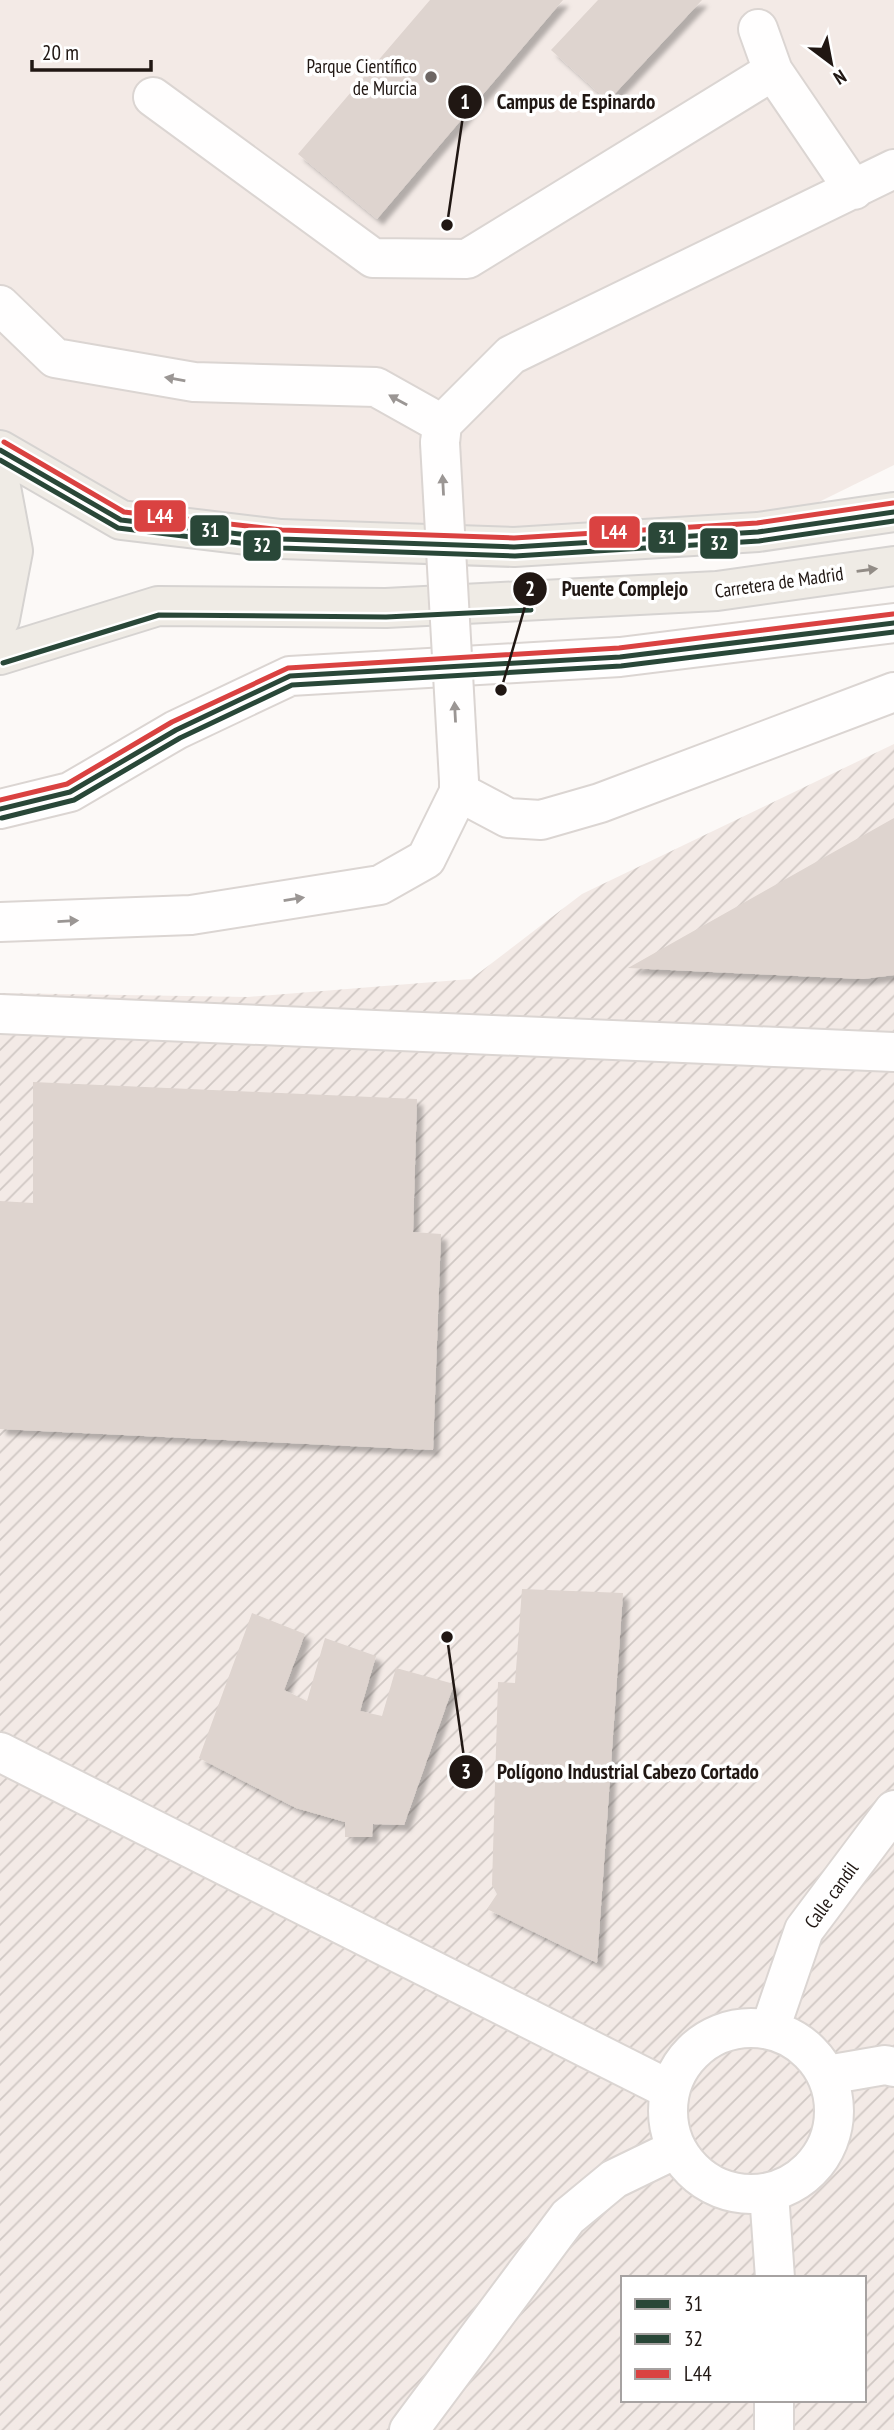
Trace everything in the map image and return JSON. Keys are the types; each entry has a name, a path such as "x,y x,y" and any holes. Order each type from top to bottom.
{"main road":[{"path":"0,450 121,520 281,540 514,547 758,532 894,512"},
{"path":"0,482 13,551 0,619"},
{"name":"Carretera de Madrid","path":"0,655 158,606 386,608 717,592 894,566"}],"street":[{"path":"758,30 773,71 854,190"},
{"path":"153,97 373,258 467,259 773,71"},
{"path":"0,922 191,915 380,885 426,859 459,786 441,433 511,355 894,169"},
{"path":"0,305 55,359 194,382 376,387 441,433"},
{"path":"0,808 69,792 176,730 290,676 620,657 894,623"},
{"path":"459,786 508,818 541,820 600,803 894,692"},
{"path":"0,1014 894,1052"},
{"path":"0,1752 670,2090"},
{"name":"Calle candil","path":"770,2029 804,1930 894,1810"},
{"path":"734,2029 770,2029 797,2041 814,2055 827,2075 833,2094 834,2124 822,2156 799,2179 769,2193 734,2193 705,2181 676,2149 669,2129 670,2090 681,2065 704,2042 734,2029"},
{"path":"827,2075 885,2065 894,2067"},
{"path":"409,2430 568,2217 614,2179 676,2149"},
{"path":"769,2193 775,2276"},
{"path":"774,2402 775,2430"}],"shaded area":[{"path":"0,0 894,0 894,465 758,532 514,547 121,520 0,450"},
{"path":"894,744 894,2430 0,2430 0,993 248,997 471,979 582,894"}],"building":[{"name":"Parque Científico de Murcia","path":"430,0 563,0 377,219 298,154"},
{"path":"598,0 702,0 608,101 551,50"},
{"path":"894,818 894,975 863,979 628,968"},
{"path":"33,1082 417,1099 413,1232 441,1234 433,1450 0,1429 0,1201 33,1203"},
{"path":"522,1589 623,1593 597,1963 487,1909 497,1894 492,1885 498,1682 515,1683"},
{"path":"252,1613 305,1634 284,1690 307,1701 325,1638 376,1656 360,1711 382,1716 396,1668 454,1684 404,1825 373,1824 372,1837 345,1837 345,1822 296,1808 199,1758"}],"transit line":[{"name":"L44","path":"4,442 124,512 282,530 514,538 757,523 893,503"},
{"name":"31","path":"0,450 121,520 281,539 514,547 758,532 894,512"},
{"name":"32","path":"0,460 118,528 281,548 515,556 759,541 894,521"},
{"name":"32","path":"3,663 159,615 386,617 531,610"},
{"name":"L44","path":"0,800 67,784 172,722 288,668 619,648 893,614"},
{"name":"31","path":"0,809 70,792 176,730 290,676 620,657 894,623"},
{"name":"32","path":"2,818 74,800 180,738 292,685 621,666 894,632"}],"place":[{"name":"Parque Científico de Murcia","path":"431,77"},
{"name":"Campus de Espinardo","path":"447,225"},
{"name":"Puente Complejo","path":"501,690"},
{"name":"Polígono Industrial Cabezo Cortado","path":"447,1637"}]}
